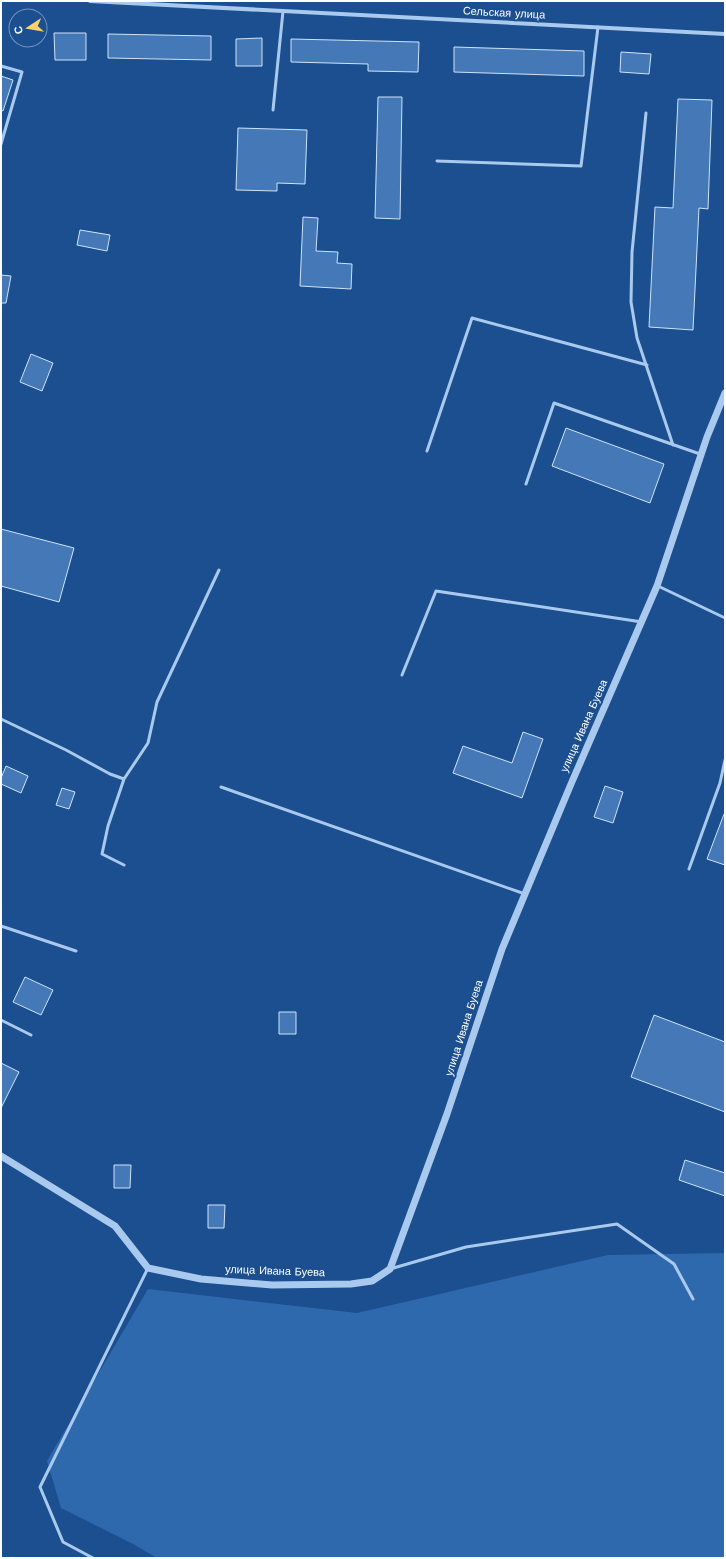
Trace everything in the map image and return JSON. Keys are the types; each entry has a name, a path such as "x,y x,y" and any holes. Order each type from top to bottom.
{"street":[{"name":"Сельская улица","path":"90,1 725,34"},
{"name":"улица Ивана Буева","path":"148,1268 201,1279 272,1285 351,1284 372,1281 390,1269 447,1114 502,949 657,586 725,393"},
{"path":"1,1156 115,1226 148,1268"}],"lane":[{"path":"273,110 283,11"},
{"path":"437,161 581,166 598,27"},
{"path":"1,66 22,72 1,144"},
{"path":"646,113 632,252 631,302 637,338 673,445"},
{"path":"427,450 472,318 647,365"},
{"path":"526,484 554,403 702,455"},
{"path":"124,865 102,854 108,826 124,778 148,744 157,702 219,570"},
{"path":"657,586 725,618"},
{"path":"402,675 436,591 642,622"},
{"path":"1,720 66,750 110,774 124,778"},
{"path":"690,869 720,783 725,760"},
{"path":"221,787 525,894"},
{"path":"1,926 76,951"},
{"path":"1,1020 31,1035"},
{"path":"390,1269 466,1247 617,1224 674,1264 694,1299"},
{"path":"93,1558 63,1542 40,1487 148,1268"}],"shaded area":[{"path":"725,1253 725,1558 157,1558 135,1545 61,1508 47,1461 148,1289 357,1313 608,1255"}],"building":[{"path":"54,33 86,33 86,60 55,60"},
{"path":"108,34 211,36 211,60 108,58"},
{"path":"262,38 262,66 236,66 236,39"},
{"path":"291,39 419,42 418,72 368,71 368,64 291,62"},
{"path":"454,47 584,51 584,76 454,72"},
{"path":"621,52 651,54 649,74 620,72"},
{"path":"1,76 13,80 3,111 1,110"},
{"path":"378,97 402,97 400,219 375,218"},
{"path":"678,99 712,100 708,209 699,208 693,330 649,327 655,207 673,208"},
{"path":"238,128 307,130 305,184 277,183 277,191 236,190"},
{"path":"303,217 318,218 316,251 338,252 337,263 352,264 351,289 300,286"},
{"path":"80,230 110,235 107,251 77,245"},
{"path":"1,275 11,276 6,303 1,303"},
{"path":"31,354 53,363 42,391 20,382"},
{"path":"566,428 664,464 650,503 552,466"},
{"path":"1,529 74,548 59,602 1,586"},
{"path":"523,732 543,739 522,798 453,773 463,746 512,763"},
{"path":"6,766 28,776 21,793 1,784 1,778"},
{"path":"605,786 623,792 613,823 594,817"},
{"path":"62,788 75,792 69,809 56,805"},
{"path":"725,814 725,865 707,859"},
{"path":"25,977 53,990 41,1015 13,1002"},
{"path":"279,1012 296,1012 296,1034 279,1034"},
{"path":"654,1015 725,1042 725,1112 631,1077"},
{"path":"1,1063 19,1072 1,1108"},
{"path":"685,1160 725,1173 725,1196 679,1180"},
{"path":"114,1165 131,1165 130,1188 114,1188"},
{"path":"208,1205 225,1205 224,1228 208,1228"}]}
